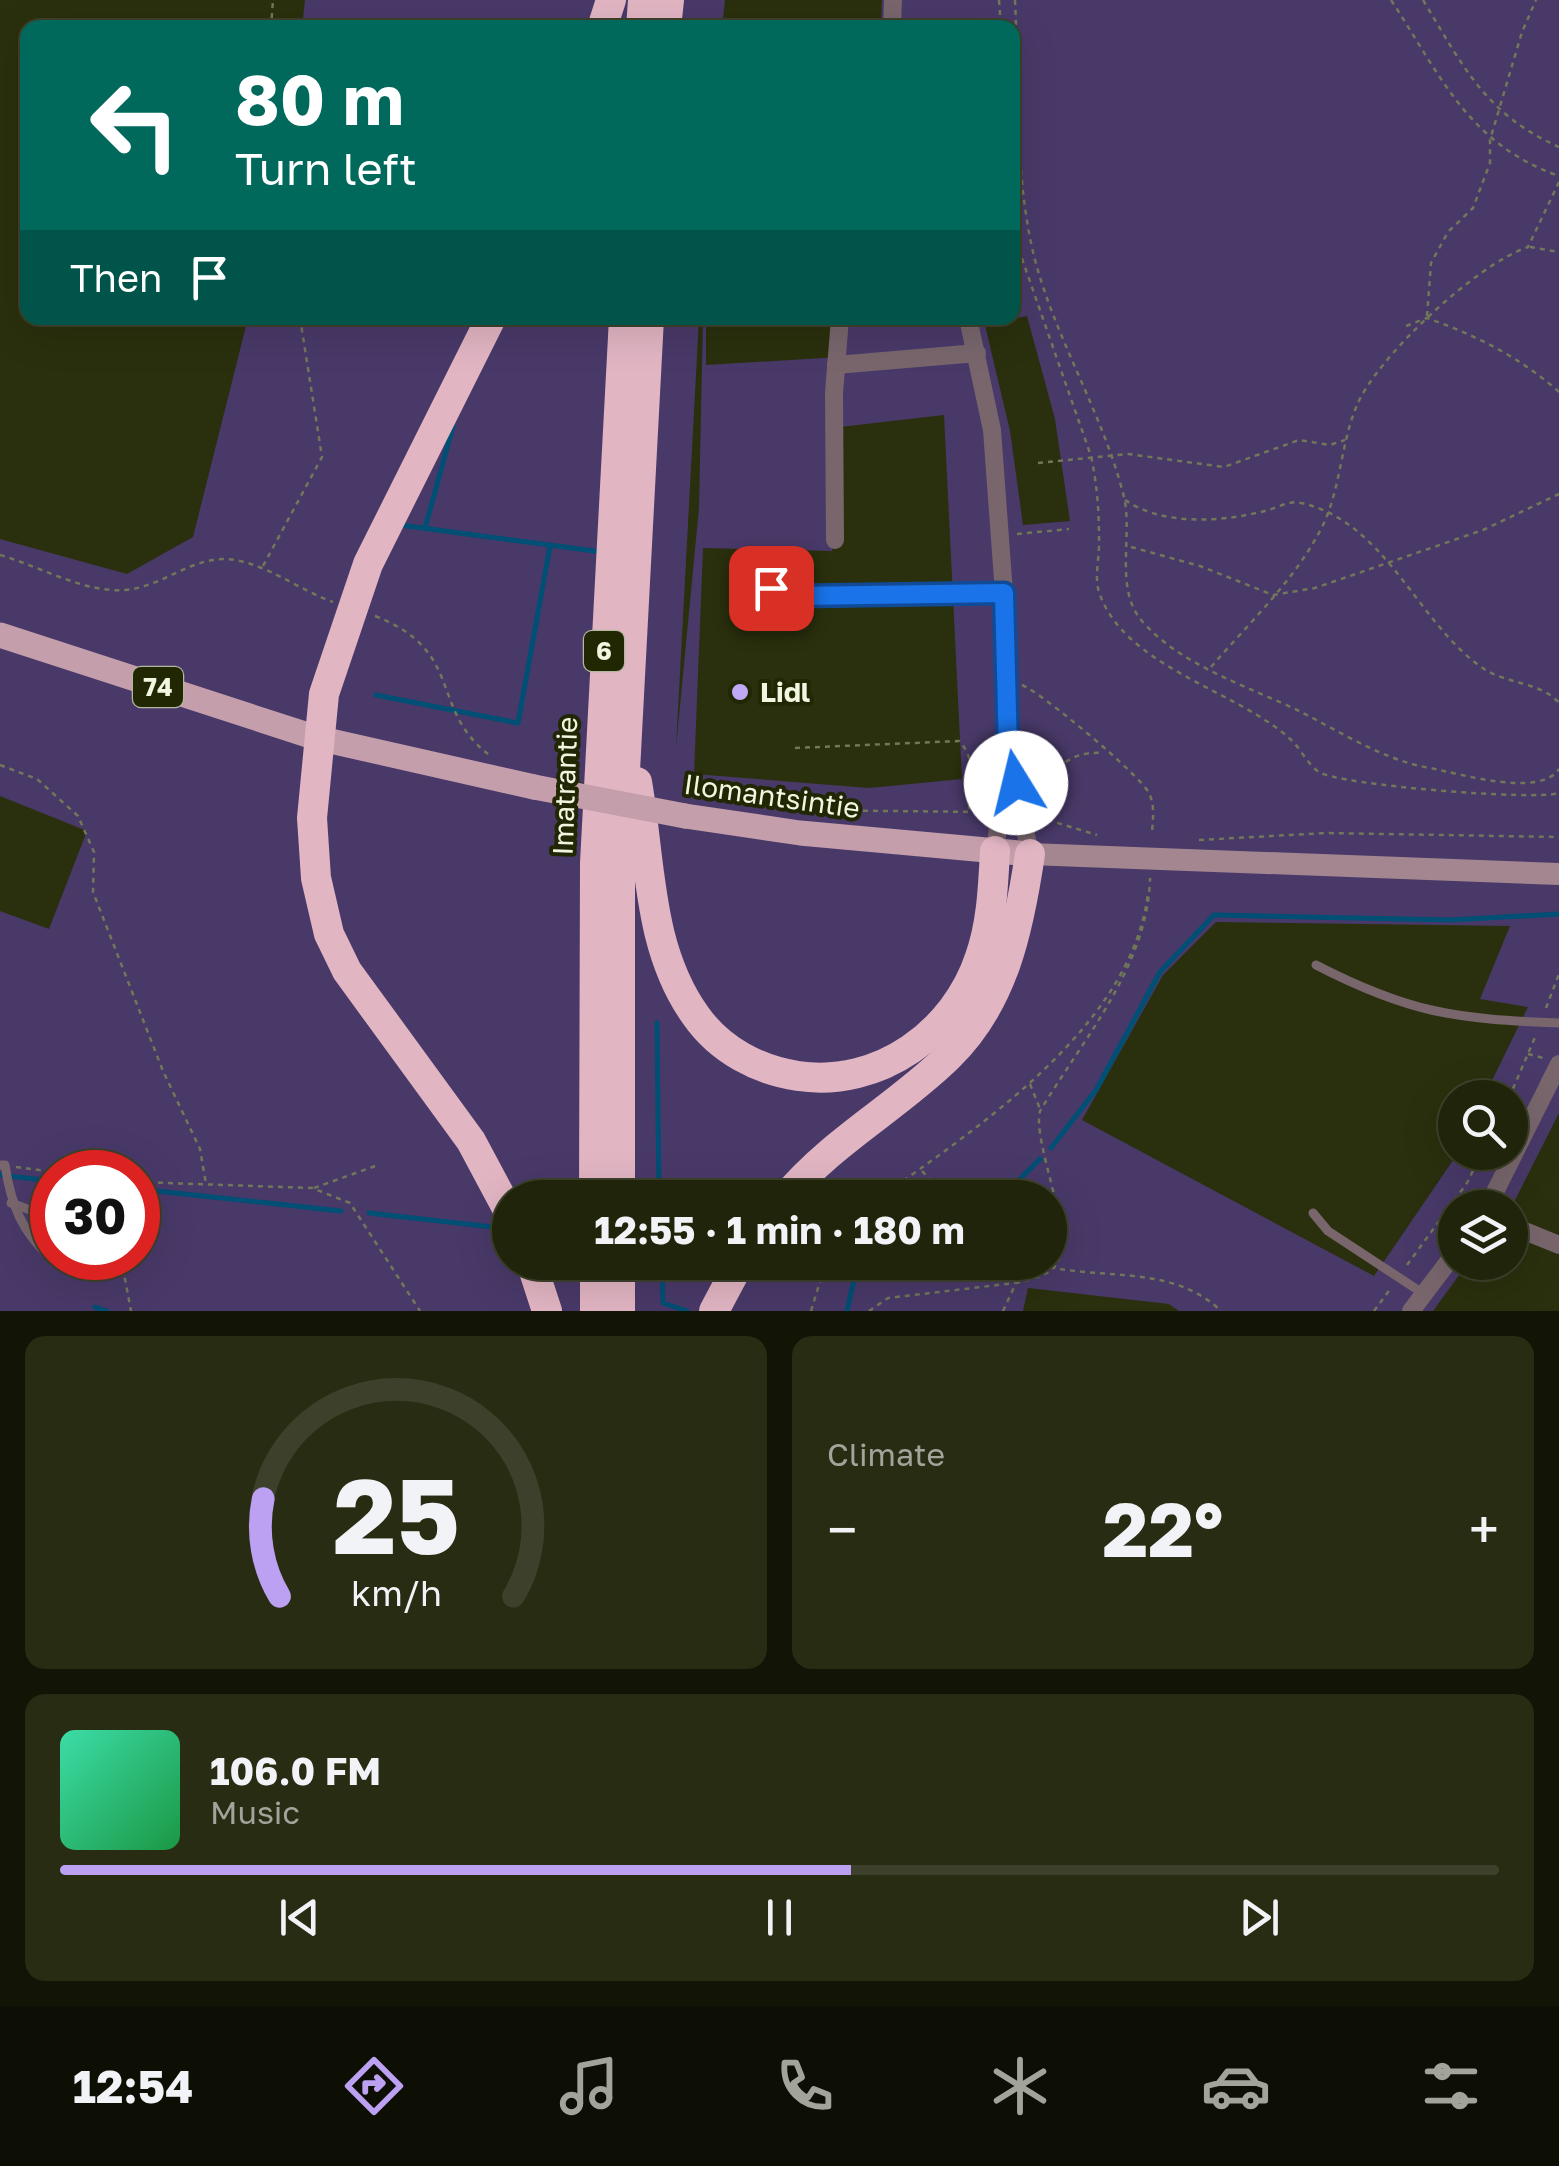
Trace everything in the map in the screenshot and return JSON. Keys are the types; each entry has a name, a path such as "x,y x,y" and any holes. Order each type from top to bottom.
{"highway":[{"path":"488,325 368,564 324,694 312,818 316,878 329,934 367,1001 471,1141 492,1180"},
{"name":"Imatrantie","path":"594,1180 596,845 624,325"},
{"name":"Imatrantie","path":"620,1180 625,720 648,325"},
{"path":"625,720 660,942 668,967 697,1019 718,1040 768,1069 840,1078 884,1064 925,1039 958,1001 980,956 992,904 996,851"},
{"path":"803,1180 844,1141 948,1058 971,1032 1008,961 1030,854"},
{"path":"537,1280 547,1311"},
{"path":"595,1280 595,1311"},
{"path":"620,1280 620,1311"},
{"path":"714,1311 730,1280"}],"main road":[{"name":"Ilomantsintie","path":"0,635 317,738 684,816 800,833 1030,854 1559,874"}],"street":[{"path":"835,540 839,325"},
{"path":"970,325 997,473 1004,593 1008,751 996,851"},
{"path":"836,365 977,354"},
{"path":"1008,751 1034,816 1030,854"},
{"path":"1496,1190 1559,1064"},
{"path":"1528,1233 1559,1245"},
{"path":"1411,1311 1438,1275"}],"lane":[{"path":"771,588 798,596 1004,593"},
{"path":"1316,964 1372,995 1432,1013 1559,1023"},
{"path":"2,1165 11,1203 30,1239"},
{"path":"11,1203 30,1210"},
{"path":"1314,1213 1328,1231 1424,1294"}],"path":[{"path":"1391,0 1460,107 1490,140 1522,163 1559,179 1528,247"},
{"path":"1424,0 1471,79 1500,114 1559,147"},
{"path":"1426,318 1432,263 1448,232 1473,208 1490,163 1490,140 1522,32 1536,0"},
{"path":"1020,139 1022,195 1028,228 1062,336 1111,456 1124,500 1129,547 1126,587 1141,620 1210,668 1383,754 1425,768 1532,786 1553,778 1559,769"},
{"path":"1210,668 1303,558 1329,510 1358,402 1426,318 1446,298 1510,253 1528,247 1559,252"},
{"path":"1020,253 1091,456 1099,495 1098,591 1126,633 1159,659 1288,736 1320,773 1392,788 1464,790 1520,797 1559,794"},
{"path":"1406,326 1426,318 1474,335 1537,373 1559,392"},
{"path":"262,567 322,457 301,325"},
{"path":"1038,463 1111,456 1187,460 1224,468 1299,440 1330,445 1346,439"},
{"path":"1129,547 1200,566 1273,595 1315,588 1386,560 1482,530 1559,494"},
{"path":"1124,500 1138,509 1204,519 1240,516 1295,501 1329,510 1386,560 1454,642 1485,669 1551,694 1559,703"},
{"path":"1012,536 1069,530"},
{"path":"0,555 93,586 122,590 146,587 218,559 262,567 293,586 335,602"},
{"path":"369,614 398,625 426,645 466,730 490,756"},
{"path":"1016,680 1058,708 1105,753 1128,767 1154,805 1152,832"},
{"path":"795,748 959,741 967,748 972,769 969,812"},
{"path":"1103,838 1034,816 1056,769 1084,754 1105,753"},
{"path":"0,764 37,779 78,816 94,852 92,892 162,1070 200,1150 206,1184"},
{"path":"784,810 998,812"},
{"path":"1185,842 1257,834 1559,837"},
{"path":"904,1180 1030,1084 1072,1043 1117,974 1145,920 1150,876 1147,924 1103,1012 1040,1111 1036,1128 1052,1180"},
{"path":"1516,1080 1559,974"},
{"path":"1030,1084 1040,1111"},
{"path":"2,1165 30,1169"},
{"path":"312,1188 378,1165"},
{"path":"920,1168 932,1180"},
{"path":"1374,1311 1473,1170"},
{"path":"160,1183 312,1188 350,1204 420,1311"},
{"path":"1067,1270 1159,1279 1188,1287 1222,1311"},
{"path":"126,1280 131,1311"},
{"path":"811,1311 820,1280"},
{"path":"868,1311 888,1298 1024,1280"},
{"path":"1003,1311 1016,1283"}],"shaded area":[{"path":"305,0 725,0 723,20 303,20"},
{"path":"882,0 1559,0 1559,872 935,842 672,803 556,777 543,785 314,731 305,874 492,1197 492,1280 527,1280 537,1311 0,1311 0,911 49,929 87,831 0,796 0,539 127,574 193,537 246,325 699,325 676,748 699,508 703,325 706,325 706,365 840,357 843,325 985,325 1010,431 1023,525 1070,521 1055,419 1027,316 1020,318 1020,20 881,20","holes":["944,415 962,779 869,788 694,774 703,548 832,551 831,428"]},
{"path":"322,748 637,819 656,942 715,1043 839,1082 947,1022 999,858 1559,877 1559,1113 1520,1190 1438,1190 1438,1280 1456,1280 1433,1311 1179,1311 1169,1304 1028,1288 1023,1311 554,1311 543,1280 1067,1280 1067,1180 499,1180 334,932","holes":["1216,922 1510,926 1480,999 1528,1007 1492,1080 1528,1080 1528,1170 1446,1170 1374,1276 1082,1120 1163,975"]},
{"path":"647,819 991,857 988,903 939,1019 841,1072 745,1054 683,987"}],"waterway":[{"path":"425,528 453,426"},
{"path":"400,525 602,552"},
{"path":"376,695 518,723 550,546"},
{"path":"1051,1148 1096,1090 1160,972 1214,915 1450,920 1559,914"},
{"path":"657,1023 659,1180"},
{"path":"1019,1180 1040,1159"},
{"path":"0,1175 30,1178"},
{"path":"160,1191 341,1211"},
{"path":"369,1213 492,1227"},
{"path":"662,1280 663,1303 687,1311"},
{"path":"847,1311 854,1280"},
{"path":"95,1307 107,1311"}],"place":[{"name":"Lidl","path":"740,692"}],"route":[{"path":"771,588 798,596 1004,593 1008,751 1016,783"}]}
